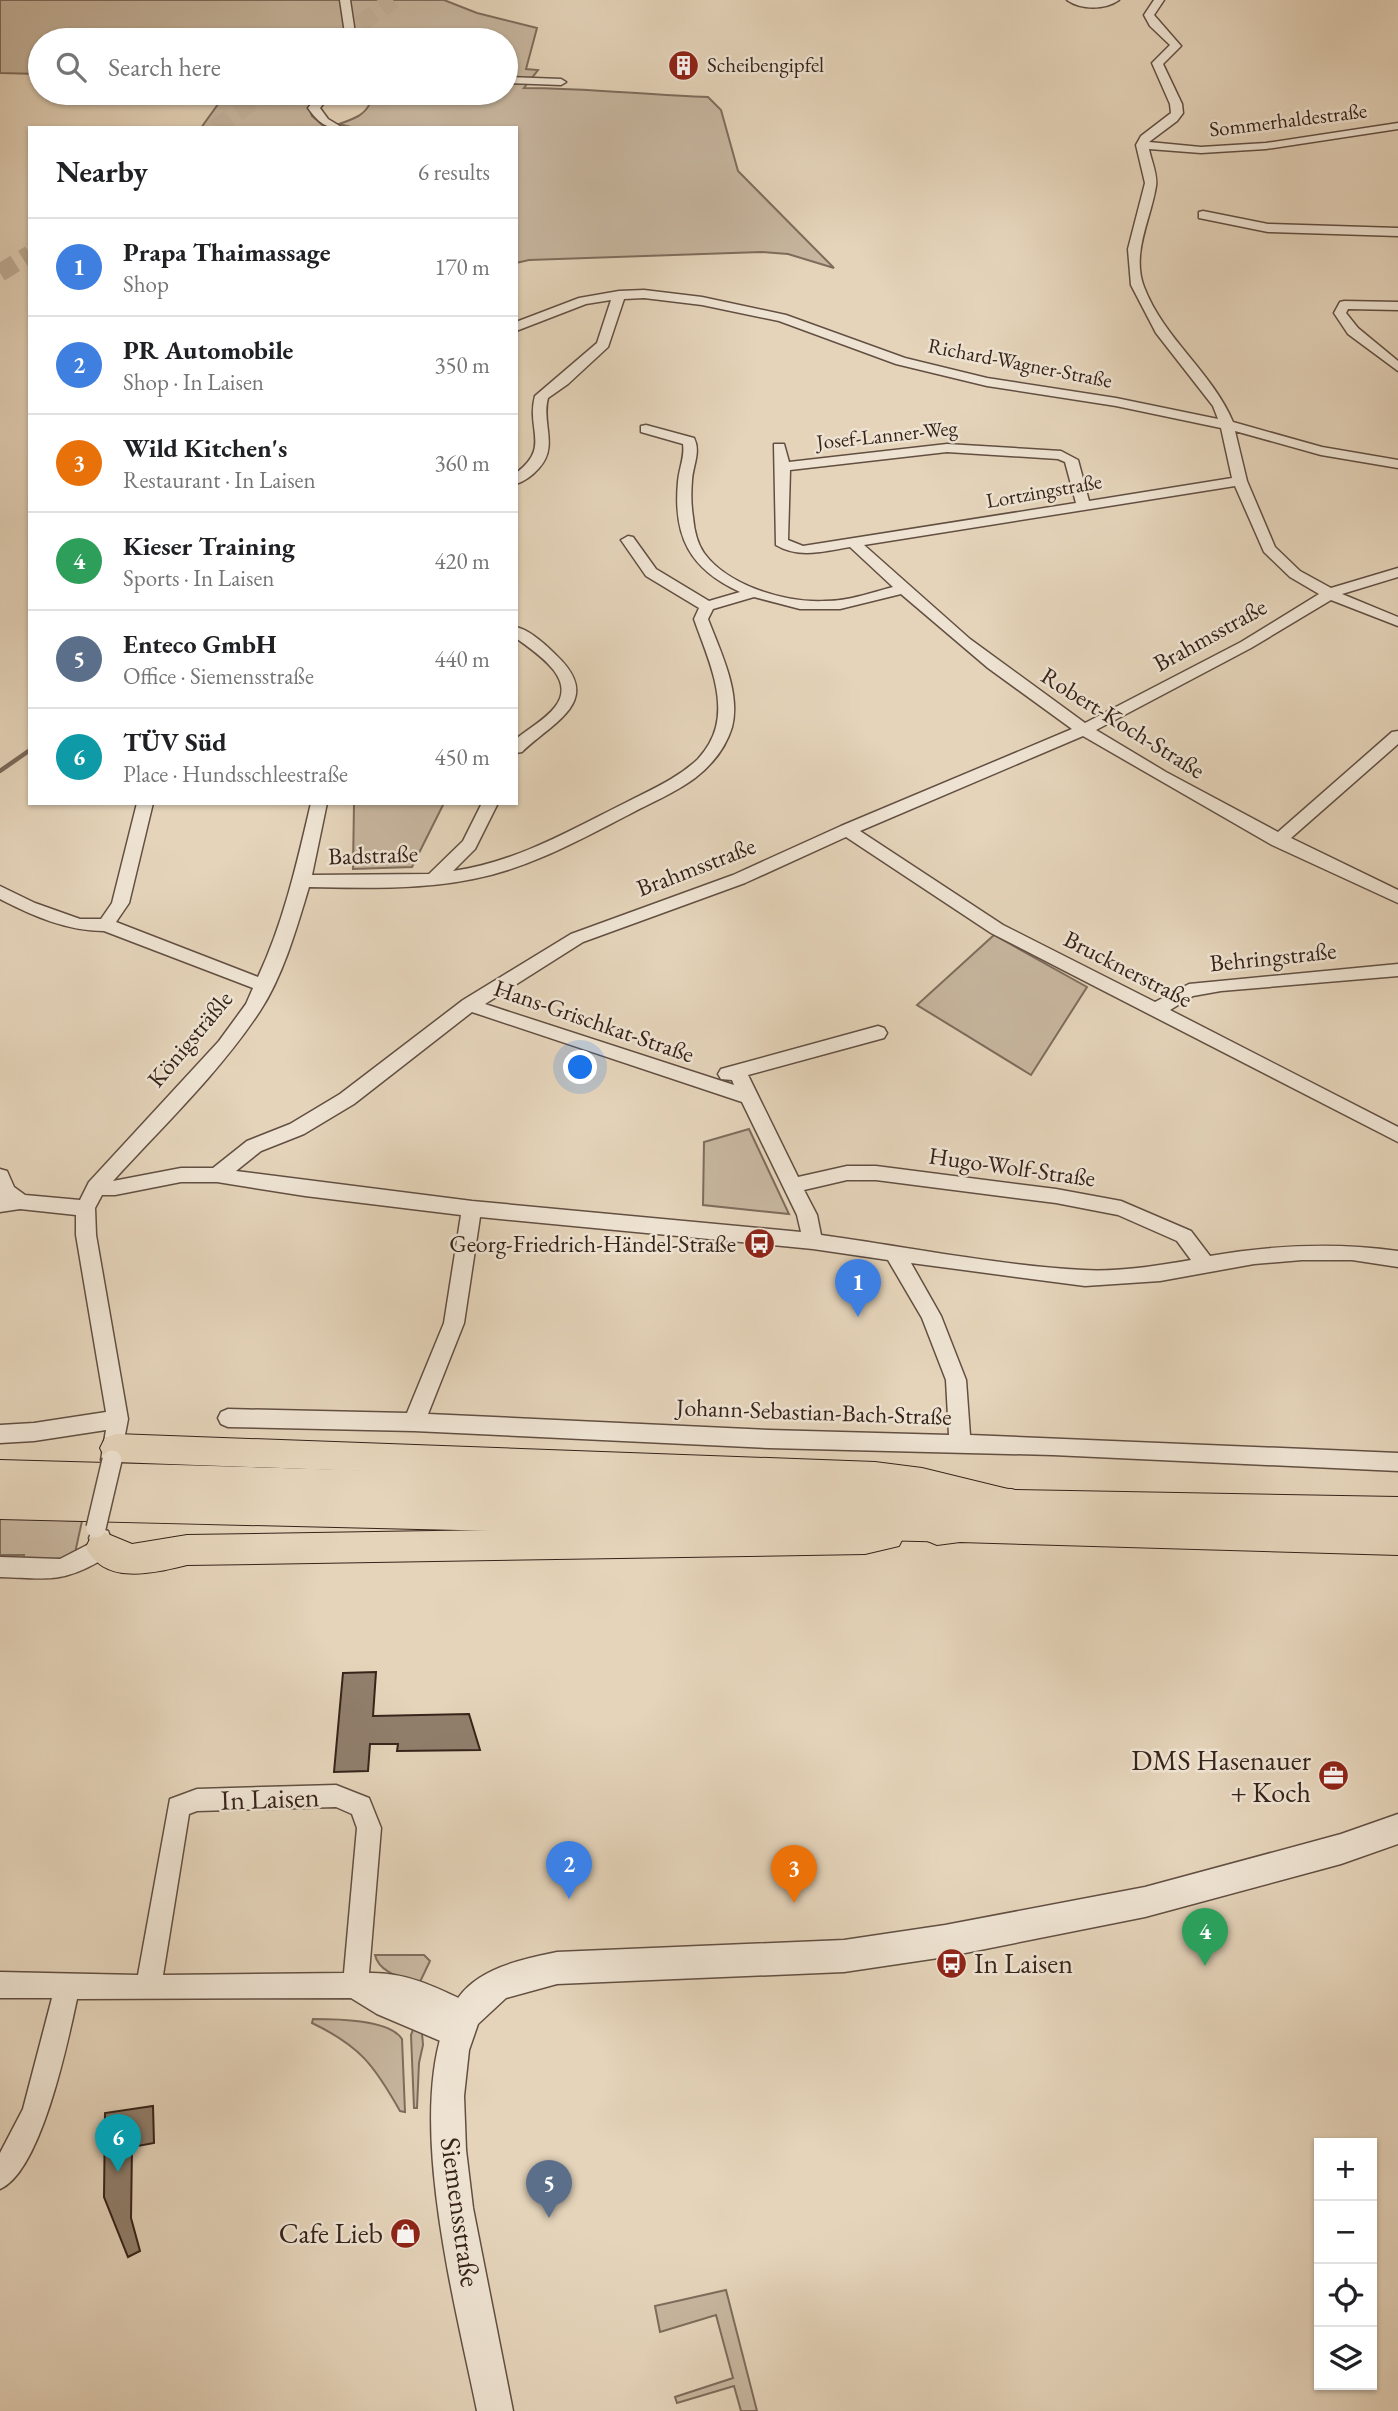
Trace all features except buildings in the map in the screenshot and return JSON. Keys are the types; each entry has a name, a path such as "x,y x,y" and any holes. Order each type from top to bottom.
{"highway":[{"path":"0,1475 1012,1504"},
{"path":"0,1504 960,1527"}],"main road":[{"path":"115,1442 875,1476 922,1482 1012,1504 1398,1511"},
{"path":"99,1537 113,1557 131,1559 187,1550 865,1539 960,1527 1398,1539"}],"street":[{"path":"345,0 349,28"},
{"path":"1072,0 1084,4 1114,0"},
{"path":"1159,0 1149,15 1151,21 1172,39 1176,47 1157,63 1176,104 1177,113 1173,119 1145,138 1142,145 1151,183 1134,249 1137,285 1162,333 1219,405 1227,425 1240,481 1269,549 1295,574 1330,594 1398,622"},
{"path":"518,80 561,82"},
{"path":"315,105 314,108 324,121 334,126"},
{"name":"Sommerhaldestraße","path":"1142,145 1201,150 1266,146 1398,126"},
{"path":"1203,215 1268,228 1398,232"},
{"name":"Richard-Wagner-Straße","path":"518,326 583,301 619,295 645,294 733,307 782,318 901,360 987,382 1116,402 1227,425 1321,451 1398,464"},
{"path":"518,478 536,464 544,453 546,442 538,414 542,396 563,381 603,344 619,295"},
{"path":"1398,306 1353,303 1345,305 1340,313 1353,331 1398,367"},
{"path":"646,429 689,442 692,447 685,480 689,537 705,563 719,575 755,592 789,602 821,606 840,605 903,589"},
{"path":"779,447 783,467"},
{"name":"Josef-Lanner-Weg","path":"783,467 947,448 1060,455 1071,460 1084,506"},
{"name":"Lortzingstraße","path":"783,467 780,542 803,550 1240,481"},
{"path":"628,540 643,568 660,581 707,606 755,592"},
{"name":"Robert-Koch-Straße","path":"854,543 958,638 1084,730 1279,841 1398,897"},
{"name":"Brahmsstraße","path":"217,1175 254,1146 297,1129 347,1099 469,1005 577,938 739,879 847,830 1084,730 1246,645 1330,594 1347,586 1398,572"},
{"path":"435,878 502,867 544,850 668,787 696,769 709,756 725,725 726,703 701,619 707,606"},
{"path":"518,633 554,660 568,681 570,694 564,707 518,746"},
{"path":"1279,841 1398,736"},
{"path":"106,925 120,903 144,805"},
{"name":"Königsträßle","path":"85,1208 96,1187 242,1025 285,937 302,881 319,805"},
{"name":"Badstraße","path":"302,881 377,882 435,878 463,856 477,836 489,805"},
{"name":"Brucknerstraße","path":"847,830 997,929 1074,970 1158,1009 1398,1135"},
{"path":"0,892 29,907 79,925 106,925 246,981 264,984"},
{"name":"Behringstraße","path":"1158,1009 1189,990 1398,970"},
{"name":"Hans-Grischkat-Straße","path":"469,1005 703,1084 750,1097"},
{"name":"Hans-Grischkat-Straße","path":"703,1084 736,1070 878,1033"},
{"path":"736,1070 807,1215 813,1241"},
{"name":"Hugo-Wolf-Straße","path":"793,1185 847,1173 876,1173 1047,1195 1121,1208 1184,1236 1206,1265"},
{"path":"0,1175 6,1191 20,1202"},
{"path":"96,1187 115,1188 181,1175 217,1175 314,1191 472,1209 676,1226 813,1241 895,1255 1085,1278 1160,1273 1254,1256 1302,1252 1352,1252 1398,1259"},
{"path":"0,1205 20,1202 85,1208 86,1235 115,1442 99,1537 76,1563 61,1569 0,1567"},
{"path":"414,1422 454,1323 472,1209"},
{"path":"895,1255 931,1316 956,1380 960,1442"},
{"name":"Johann-Sebastian-Bach-Straße","path":"228,1418 414,1422 769,1439 960,1442 1398,1462"},
{"path":"0,1434 34,1432 115,1442"},
{"name":"In Laisen","path":"149,1987 178,1807 197,1800 336,1796 361,1806 369,1828 355,1986"},
{"path":"0,1985 355,1986 386,2005 462,2025 497,1984 526,1973 577,1967 844,1956 945,1941 1144,1902 1341,1849 1398,1829"},
{"path":"0,2176 14,2158 35,2115 67,1985"},
{"name":"Siemensstraße","path":"462,2025 451,2050 446,2099 450,2157 495,2411"}],"shaded area":[{"path":"0,0 444,0 477,13 537,28 526,69 538,70 524,88 708,97 721,110 738,171 834,268 788,254 761,252 518,263 518,126 339,124 358,116 369,105 518,105 518,28 28,28 28,74 0,73"},
{"path":"217,105 310,105 312,116 324,126 202,126"},
{"path":"354,805 443,805 412,867 353,869"},
{"path":"994,935 1087,987 1031,1075 917,1005"},
{"path":"749,1129 789,1214 703,1205 704,1142"},
{"path":"0,1517 82,1521 75,1553 68,1558 23,1561 24,1555 0,1555"},
{"path":"375,1955 424,1955 430,1961 419,1984 386,1971"},
{"path":"313,2019 374,2024 386,2027 402,2039 405,2112 400,2111 364,2058 342,2040 312,2023"},
{"path":"414,2027 422,2033 423,2045 419,2063 417,2108 414,2108 411,2035"},
{"path":"726,2290 757,2411 741,2411 734,2386 677,2403 675,2397 733,2378 716,2315 660,2332 655,2306"}],"waterway":[{"path":"0,771 28,751"}],"tunnel":[{"path":"354,28 393,0"},
{"path":"218,126 248,105"},
{"path":"0,273 28,255"}],"place":[{"name":"Scheibengipfel","path":"684,65"},
{"name":"Georg-Friedrich-Händel-Straße","path":"759,1244"},
{"name":"Prapa Thaimassage","path":"858,1317"},
{"name":"DMS Hasenauer + Koch","path":"1334,1776"},
{"name":"PR Automobile","path":"569,1899"},
{"name":"Wild Kitchen's","path":"794,1903"},
{"name":"In Laisen","path":"951,1963"},
{"name":"Kieser Training","path":"1205,1966"},
{"name":"TÜV Süd","path":"118,2172"},
{"name":"Enteco GmbH","path":"549,2218"},
{"name":"Cafe Lieb","path":"406,2233"}]}
